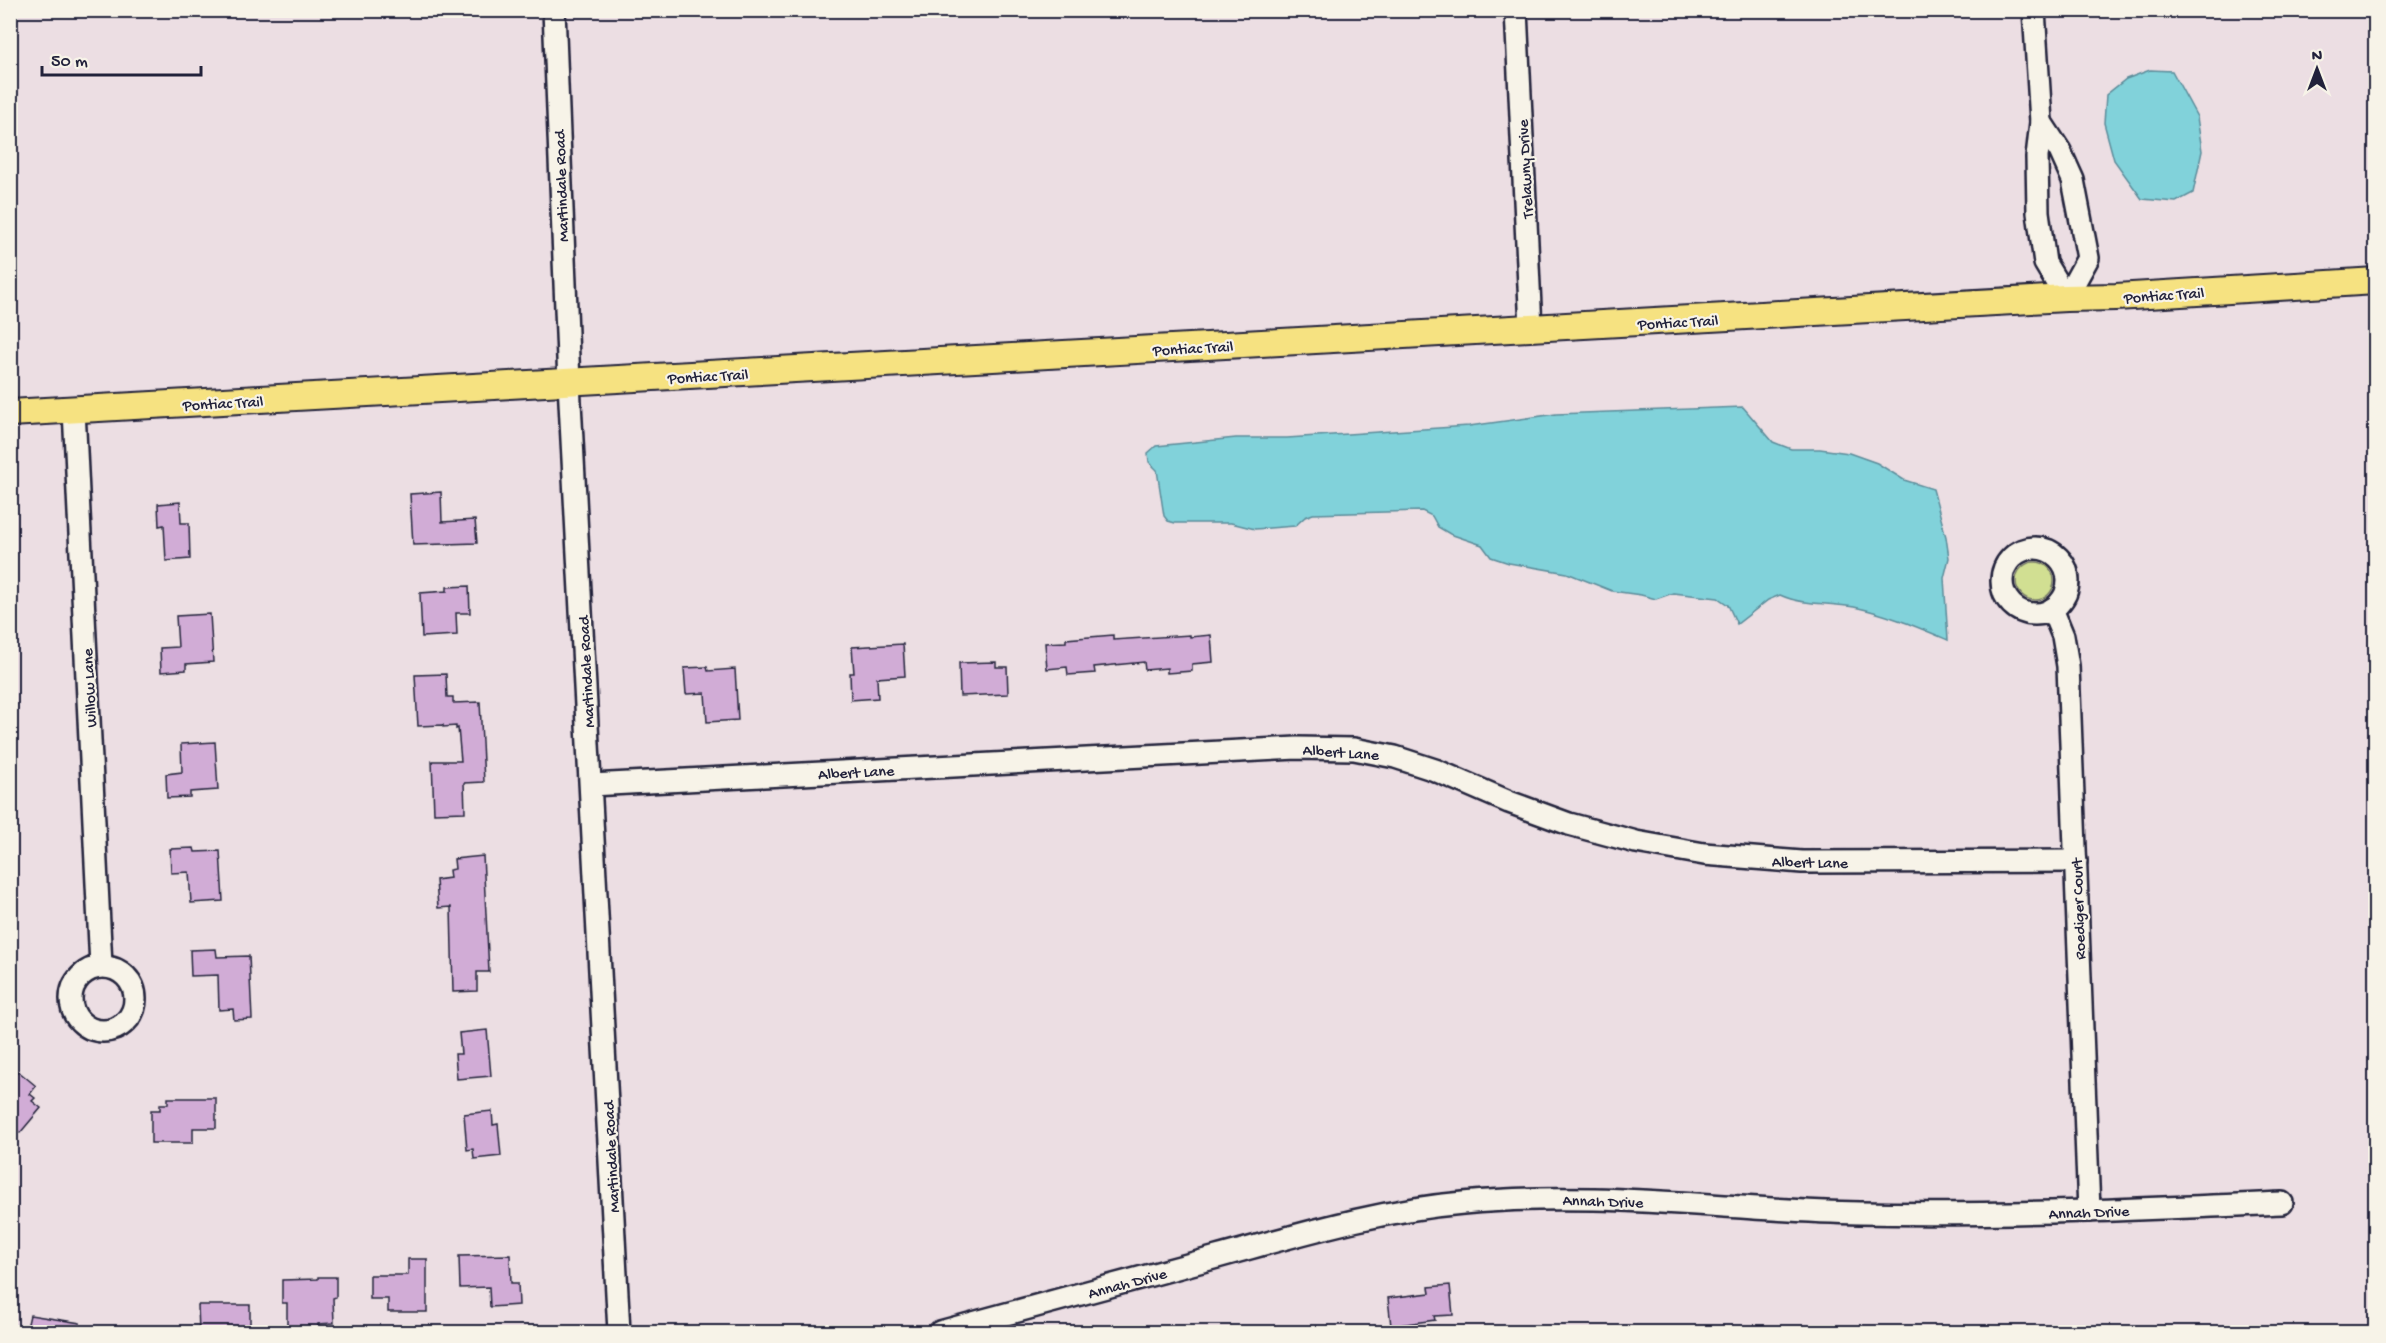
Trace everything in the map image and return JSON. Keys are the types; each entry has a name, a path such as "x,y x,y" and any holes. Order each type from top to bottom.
{"main road":[{"name":"Pontiac Trail","path":"10,413 2376,281"}],"street":[{"name":"Martindale Road","path":"554,10 569,383 620,1332"},
{"name":"Trelawny Drive","path":"1516,10 1531,328"},
{"path":"2034,10 2041,122 2037,157 2042,243 2045,263 2066,298"},
{"path":"2041,122 2060,151 2073,180 2088,258 2066,298"},
{"name":"Willow Lane","path":"74,410 101,966"},
{"name":"Roediger Court","path":"2052,609 2063,636 2068,666 2089,1211"},
{"name":"Albert Lane","path":"591,784 1297,748 1339,748 1382,754 1422,765 1509,802 1599,833 1704,854 1779,861 1826,862 2076,861"},
{"name":"Annah Drive","path":"940,1332 1331,1226 1402,1211 1461,1203 1574,1198 1858,1213 1946,1214 2282,1203"}],"green space":[{"path":"2035,562 2049,567 2054,581 2049,595 2035,600 2021,595 2016,581 2021,567"}],"water":[{"path":"2150,70 2172,71 2197,117 2202,151 2193,193 2176,202 2142,199 2114,160 2104,123 2106,95 2126,79"},
{"path":"1743,407 1773,442 1791,449 1820,449 1849,453 1877,463 1904,480 1933,489 1946,537 1949,558 1944,578 1948,640 1902,621 1866,610 1798,601 1780,595 1768,600 1737,624 1728,605 1718,598 1673,593 1656,599 1612,591 1567,573 1509,563 1491,557 1482,545 1450,534 1438,527 1432,516 1422,511 1313,514 1305,517 1295,526 1255,529 1231,523 1175,523 1168,521 1164,516 1157,470 1149,462 1148,453 1156,446 1236,438 1287,438 1469,426 1556,414"}],"building":[{"path":"441,492 442,522 475,520 477,543 413,545 410,494"},
{"path":"180,502 181,523 189,523 190,559 166,561 164,525 159,526 158,504"},
{"path":"469,586 470,613 456,613 457,635 422,637 420,593 447,591 447,587"},
{"path":"210,614 213,662 186,664 186,670 161,672 160,648 178,647 176,616"},
{"path":"1113,635 1113,640 1211,635 1213,662 1192,664 1192,671 1167,673 1167,668 1145,670 1144,662 1094,667 1095,673 1068,675 1067,667 1047,669 1045,643"},
{"path":"903,644 905,676 877,678 878,698 851,700 850,673 854,673 852,647"},
{"path":"996,662 996,667 1007,667 1008,694 960,696 959,663"},
{"path":"707,667 708,671 735,669 738,720 707,722 705,693 686,694 684,668"},
{"path":"446,674 447,697 453,697 453,703 480,702 484,782 464,783 465,812 434,813 432,761 461,761 458,728 456,729 456,726 443,727 443,725 418,726 415,675"},
{"path":"215,742 218,790 190,792 190,797 167,798 166,774 182,772 181,744"},
{"path":"194,848 195,852 220,851 223,901 191,903 189,872 171,873 170,849"},
{"path":"483,856 489,972 477,972 477,991 453,992 451,907 438,908 436,880 450,878 449,870 455,869 454,859"},
{"path":"216,949 217,957 249,956 252,1019 234,1020 233,1009 219,1010 218,975 191,976 190,950"},
{"path":"487,1030 491,1076 457,1079 455,1054 461,1054 459,1033"},
{"path":"18,1071 36,1086 30,1094 35,1098 32,1101 41,1108 20,1133 10,1125 10,1080"},
{"path":"168,1098 216,1098 216,1128 193,1128 193,1143 151,1143 151,1110 160,1110 160,1104 168,1104"},
{"path":"492,1111 493,1125 498,1124 501,1156 474,1159 473,1149 467,1150 464,1114"},
{"path":"510,1255 511,1283 518,1283 519,1305 490,1307 489,1287 460,1288 459,1256"},
{"path":"408,1259 427,1259 427,1312 388,1312 388,1299 370,1299 370,1275 408,1275"},
{"path":"318,1277 336,1277 336,1297 333,1298 334,1323 318,1324 318,1328 287,1329 287,1303 282,1303 282,1280 318,1279"},
{"path":"1450,1285 1453,1315 1434,1316 1435,1320 1391,1326 1388,1298 1430,1293 1429,1287"},
{"path":"198,1305 250,1305 250,1332 199,1332"},
{"path":"30,1315 80,1323 79,1332 26,1332"}]}
